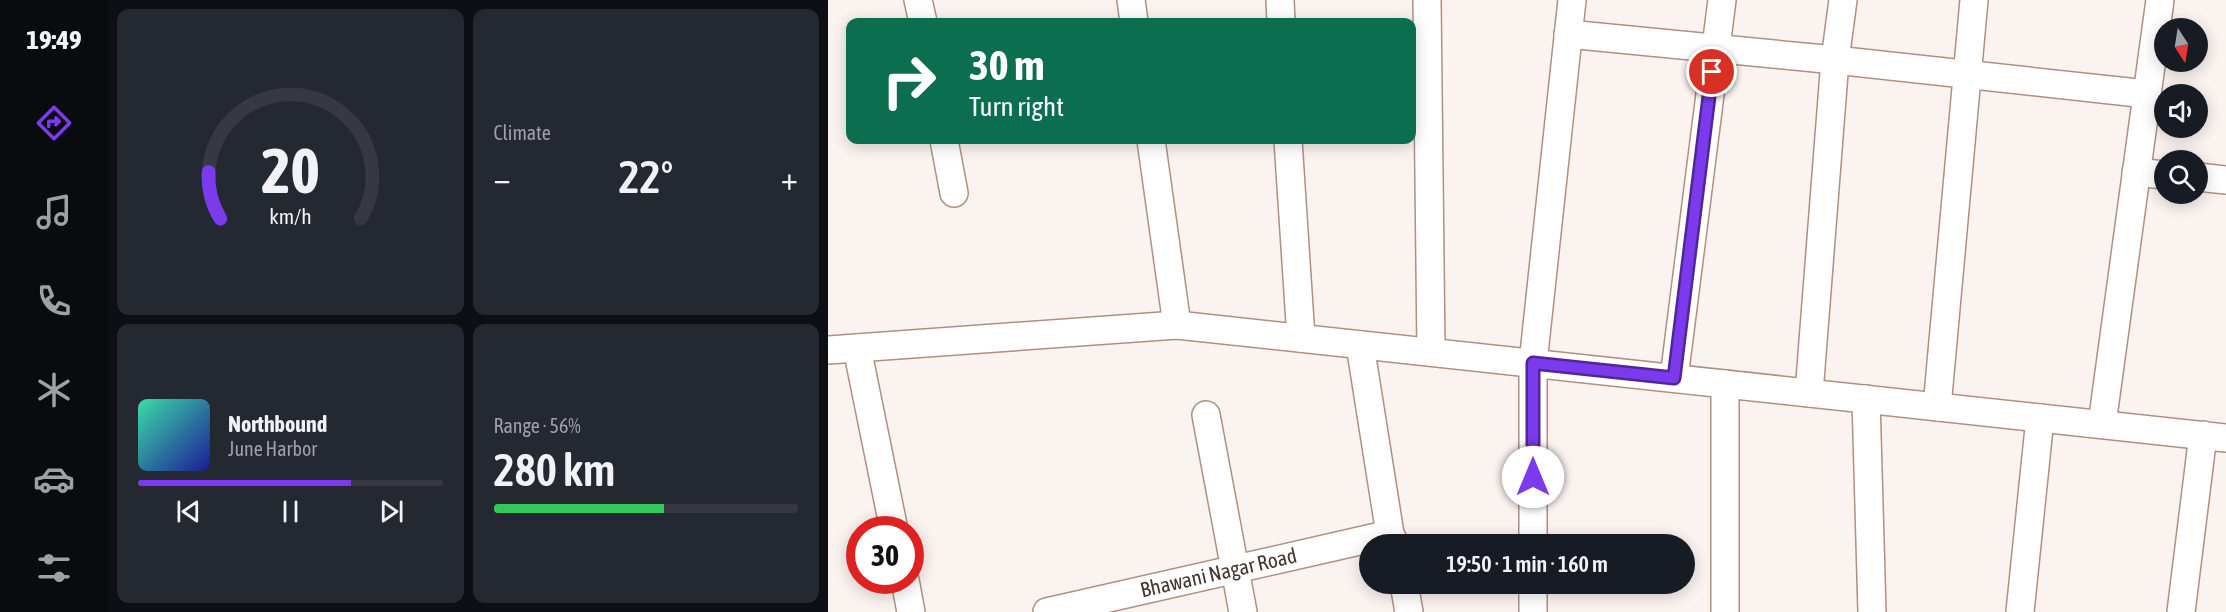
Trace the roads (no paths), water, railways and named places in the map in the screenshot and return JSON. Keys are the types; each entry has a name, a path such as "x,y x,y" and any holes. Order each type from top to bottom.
{"street":[{"path":"918,0 921,18"},
{"path":"1131,0 1133,18"},
{"path":"1280,0 1281,18"},
{"path":"1427,0 1431,352"},
{"path":"1533,534 1533,363 1572,0"},
{"path":"1674,378 1722,0"},
{"path":"1809,393 1835,60 1843,0"},
{"path":"1937,407 1974,0"},
{"path":"2102,424 2160,0"},
{"path":"1568,34 2147,94"},
{"path":"945,144 954,193"},
{"path":"1151,144 1177,325"},
{"path":"1288,144 1300,339"},
{"path":"2136,172 2154,173"},
{"path":"2208,178 2226,180"},
{"path":"828,350 1177,325 2215,436 2181,612"},
{"path":"1360,345 1391,534"},
{"path":"857,348 891,516"},
{"path":"1725,384 1725,612"},
{"path":"1866,399 1872,612"},
{"path":"1206,415 1243,612"},
{"path":"2020,612 2040,418"},
{"name":"Bhawani Nagar Road","path":"1064,610 1235,570 1359,546"},
{"path":"908,594 911,612"},
{"path":"1406,594 1409,612"},
{"path":"1533,594 1533,612"}]}
